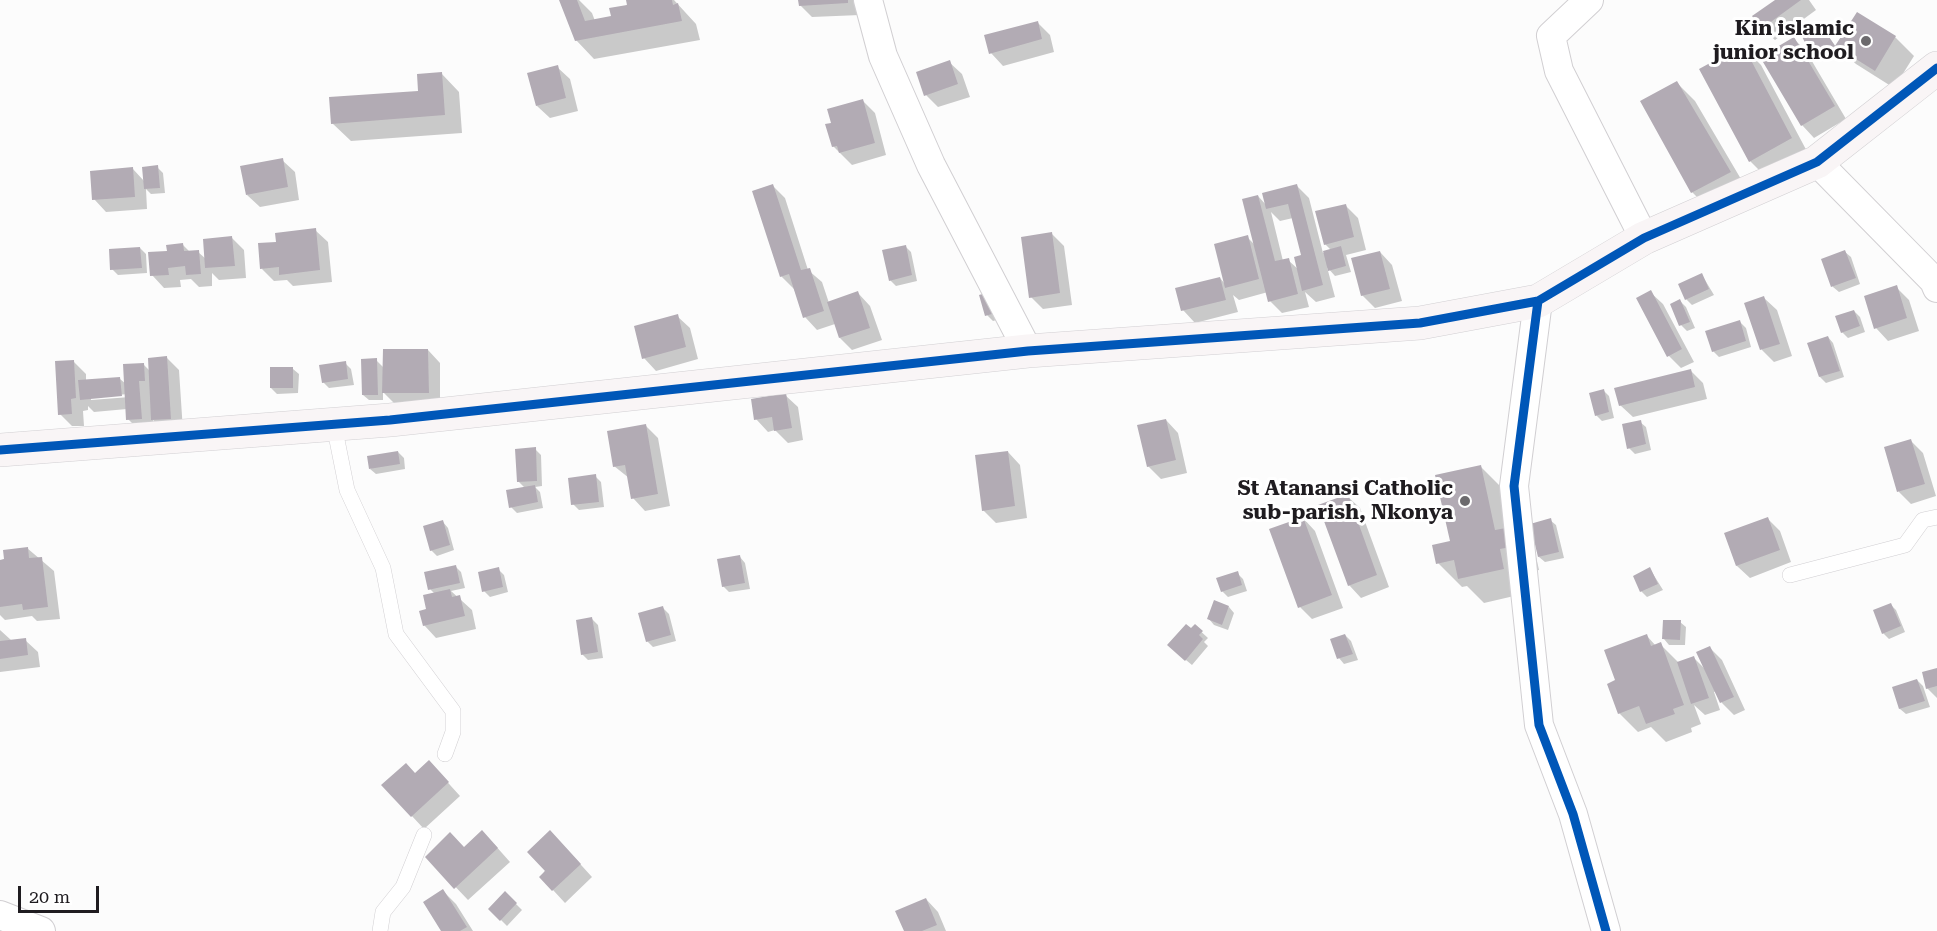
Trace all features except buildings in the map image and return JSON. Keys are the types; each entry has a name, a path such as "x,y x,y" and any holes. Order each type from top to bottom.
{"street":[{"path":"868,0 883,56 931,165 1028,351"},
{"path":"1589,0 1551,36 1560,71 1644,238"},
{"path":"0,450 334,425 1028,351 1420,323 1538,301 1644,238 1817,162 1937,68"},
{"path":"1817,162 1936,283"},
{"path":"1538,301 1514,486 1539,725 1573,814 1605,931"},
{"path":"0,915 41,931"}],"lane":[{"path":"334,425 347,490 383,568 396,634 453,711 453,732 445,754"},
{"path":"1790,575 1905,545 1923,520 1937,517"},
{"path":"380,931 383,912 403,887 424,835"}],"cycle path":[{"path":"0,450 390,420 1028,351 1420,323 1538,301 1644,238 1817,162 1937,68"},
{"path":"1538,301 1514,486 1539,725 1573,814 1606,931"}],"place":[{"name":"Kin islamic junior school","path":"1866,41"},
{"name":"St Atanansi Catholic sub-parish, Nkonya","path":"1465,501"}]}
